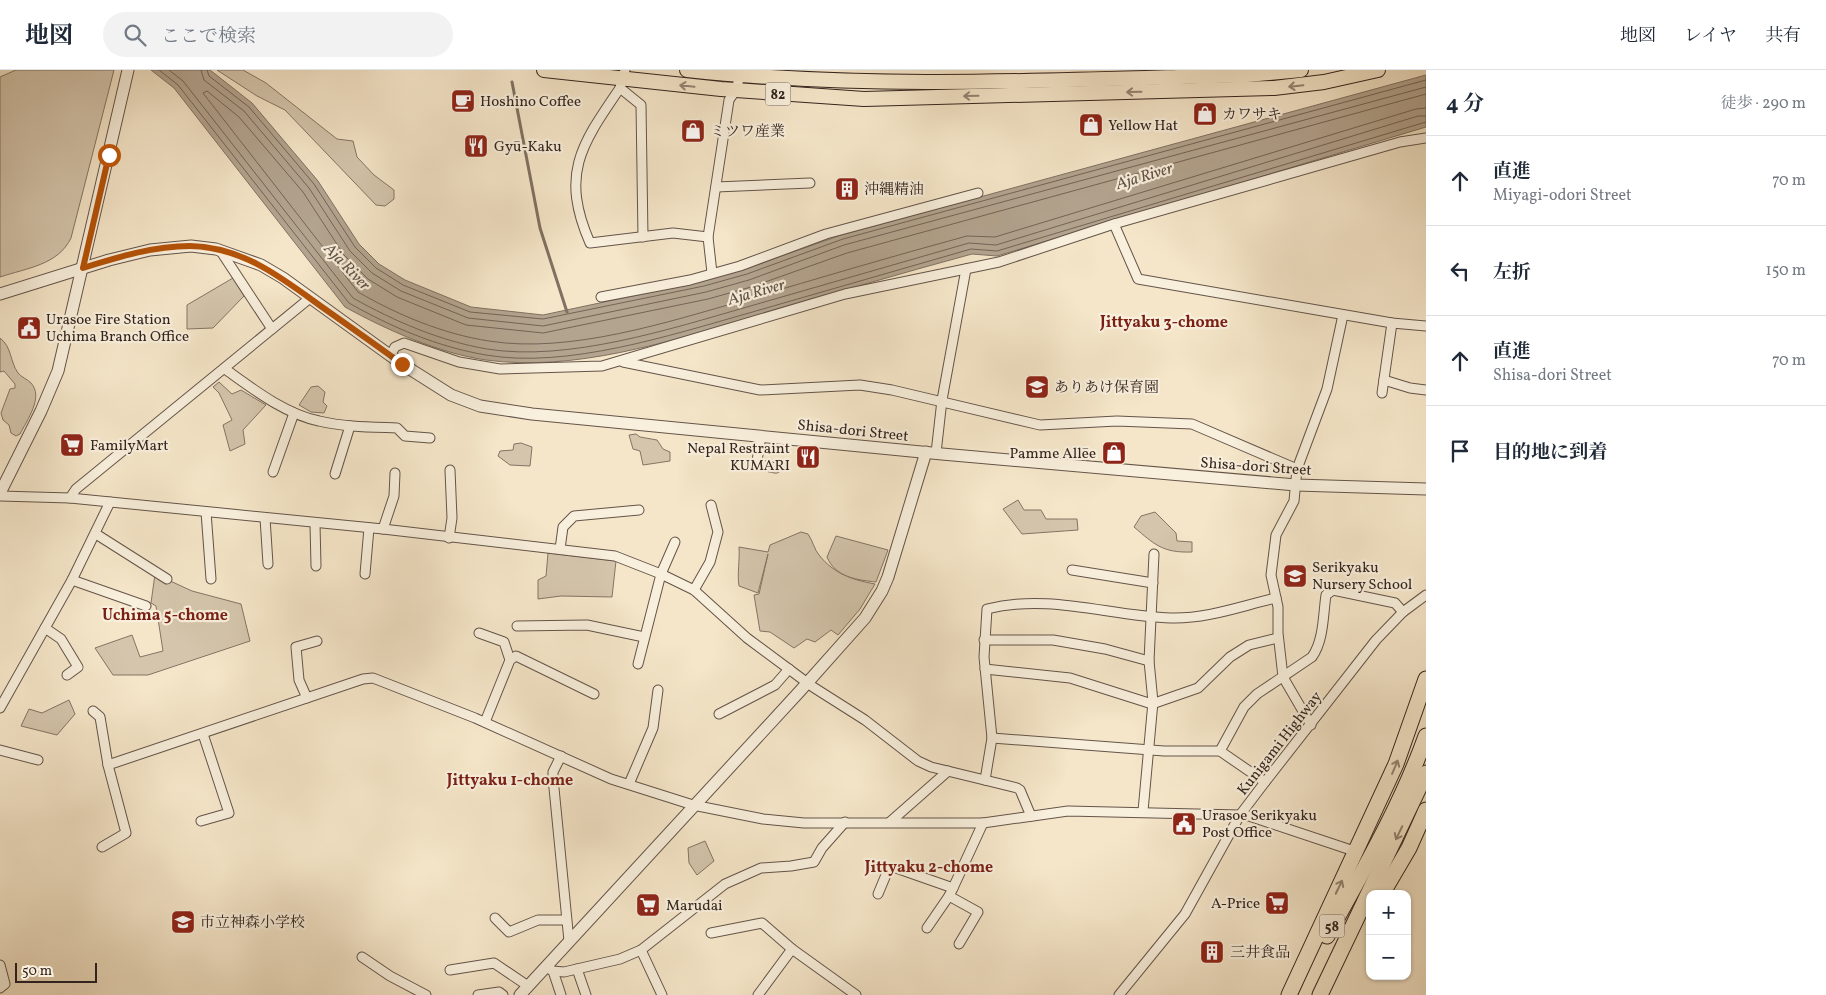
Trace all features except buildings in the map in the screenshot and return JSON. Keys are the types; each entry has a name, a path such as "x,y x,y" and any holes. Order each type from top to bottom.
{"highway":[{"name":"58","path":"1321,995 1371,857 1405,741 1426,679"},
{"name":"58","path":"1371,857 1404,789 1426,736"},
{"name":"58","path":"1290,995 1371,857 1426,773"},
{"path":"1384,890 1409,848 1426,810"},
{"path":"1371,857 1396,860 1409,848"},
{"name":"58","path":"1321,995 1366,922"}],"main road":[{"name":"82","path":"544,70 736,91 864,99 1274,88 1324,82 1378,70"},
{"name":"82","path":"687,70 897,83 1247,75 1301,70"}],"street":[{"path":"128,70 58,371 41,411 0,494 70,498 315,524 384,529 615,556 661,574 694,590 747,638 865,720 918,761 948,771 1013,786 1020,790 1031,816"},
{"path":"712,273 708,236 729,100 736,91 739,73"},
{"path":"643,237 641,105 623,79 586,139 576,170 577,203 590,244 643,237 673,233 708,236"},
{"path":"390,356 395,347 404,344 459,362 500,369 602,366 623,362 845,294 999,262 1114,224 1381,147 1426,138"},
{"path":"716,187 810,183"},
{"path":"601,297 690,280 748,263 826,234 978,193"},
{"path":"1114,224 1138,279 1392,323 1426,326"},
{"name":"Shisa-dori Street","path":"0,294 83,268 157,249 191,246 220,250 262,265 436,387 480,406 532,414 931,453 1296,485 1426,489"},
{"path":"220,250 272,329"},
{"path":"450,970 494,963 524,991 549,969 569,941 865,618 882,591 931,453 966,269"},
{"path":"70,498 76,489 310,298"},
{"path":"1311,725 1283,677 1278,638 1276,598 1271,575 1272,552 1276,535 1294,501 1297,469 1327,389 1343,315"},
{"path":"1382,393 1392,323"},
{"path":"623,362 760,390 860,385 942,400 1040,425 1117,421 1192,424 1297,469"},
{"path":"225,369 248,386 294,413 318,421 350,426 397,428 405,436 430,438"},
{"path":"1384,380 1410,388 1426,390"},
{"path":"273,472 294,413"},
{"path":"335,474 350,426"},
{"path":"761,436 757,461 760,465 776,468"},
{"path":"449,538 452,518 450,470"},
{"path":"384,529 394,496 395,473"},
{"path":"0,708 72,580 110,502"},
{"path":"694,590 710,562 718,532 711,505"},
{"path":"560,549 563,527 574,516 639,510"},
{"path":"206,512 211,579"},
{"path":"265,518 268,564"},
{"path":"315,524 316,566"},
{"path":"365,574 369,528"},
{"path":"96,534 167,579"},
{"path":"638,664 661,574 675,542"},
{"path":"1143,811 1152,704 1149,661 1154,554"},
{"path":"1072,570 1153,583"},
{"path":"72,580 146,606"},
{"path":"1220,751 1244,707 1258,694 1312,657 1316,652 1321,636 1326,595 1333,590 1395,603 1403,612"},
{"name":"Kunigami Highway","path":"1119,995 1185,914 1240,815 1265,782 1376,640 1403,612 1426,595"},
{"path":"985,780 992,738 985,669 984,640 987,609 1004,604 1060,603 1152,616 1192,617 1276,598"},
{"path":"517,626 587,624 644,636"},
{"path":"45,628 61,639 78,667 67,675"},
{"path":"479,633 504,642 510,660"},
{"path":"985,669 1070,678 1152,704 1198,688 1230,657 1249,645 1278,638"},
{"path":"984,640 1053,640 1105,649 1149,661"},
{"path":"307,698 299,680 296,647 317,641"},
{"path":"485,722 510,660 516,656 594,694"},
{"path":"718,714 775,685 789,669"},
{"path":"108,765 363,679 373,678 485,722 612,779 693,805 782,822 983,823 1068,811 1143,811 1240,815 1249,816 1371,857"},
{"path":"629,784 653,728 658,690"},
{"path":"93,711 100,717 108,765 126,833 102,847"},
{"path":"201,821 229,813 204,734"},
{"path":"992,738 1147,750 1220,751 1265,782"},
{"path":"0,750 38,760"},
{"path":"561,756 553,778 565,920 569,941"},
{"path":"890,822 948,771"},
{"path":"549,969 564,972 620,959 641,950 725,884 762,868 814,862 822,848 845,822"},
{"path":"927,928 951,892 983,823"},
{"path":"878,894 888,870 896,868 951,892 978,912 959,944"},
{"path":"495,918 509,932 538,920 565,920"},
{"path":"711,932 762,923 792,949 856,995"},
{"path":"758,995 792,949"},
{"path":"641,950 662,995"},
{"path":"362,958 404,985 426,995"},
{"path":"0,965 5,984 0,988"},
{"path":"549,969 561,995"},
{"path":"578,969 586,995"},
{"path":"478,995 498,992 503,995"}],"shaded area":[{"path":"16,70 114,70 71,238 65,247 50,260 0,277 0,77"},
{"path":"217,70 243,70 266,83 337,139 353,141 357,157 374,175 394,190 394,199 385,206 376,205 285,110 257,96"},
{"path":"233,278 244,296 213,328 187,329 187,305"},
{"path":"0,338 7,346 18,373 31,383 36,395 30,415 20,434 16,436 11,433 9,425 3,420 1,413 10,389 15,388 15,384 4,371 0,372"},
{"path":"219,382 232,394 241,390 266,405 243,430 245,444 230,451 223,425 232,420 219,393 213,387"},
{"path":"318,386 325,392 323,402 327,406 324,413 311,412 299,405 311,387"},
{"path":"636,434 640,437 657,440 663,449 670,452 670,461 643,465 640,451 633,449 629,435"},
{"path":"521,443 532,447 530,466 510,465 498,456 500,451 513,450 514,444"},
{"path":"1018,500 1024,510 1041,510 1046,519 1077,519 1078,530 1022,534 1003,509"},
{"path":"1155,512 1176,533 1177,541 1192,542 1192,552 1174,551 1160,547 1134,527 1141,516"},
{"path":"801,532 808,534 817,553 831,567 844,575 875,584 860,609 838,635 831,630 815,642 807,639 794,648 770,632 760,631 754,595 759,594 768,554 758,593 739,586 739,547 768,552 770,545"},
{"path":"836,536 888,550 876,582 847,576 835,569 827,557"},
{"path":"548,553 616,561 612,597 561,596 538,599 538,580 546,576"},
{"path":"155,574 192,591 241,604 250,641 148,675 113,675 95,648 132,635 140,657 163,651 156,606 151,603"},
{"path":"69,700 75,714 57,735 21,726 29,709 42,713"},
{"path":"705,841 714,861 697,875 689,863 688,848"}],"water":[{"name":"Aja River","path":"151,70 210,70 252,103 318,181 359,244 379,264 405,280 471,307 543,315 703,281 745,269 841,235 1426,75 1426,127 997,256 972,254 653,345 586,358 553,362 519,363 468,357 431,346 395,332 345,307 174,88"}],"waterway":[{"path":"512,82 540,228 567,312"}],"place":[{"name":"Hoshino Coffee","path":"463,101"},
{"name":"カワサキ","path":"1205,114"},
{"name":"Yellow Hat","path":"1091,125"},
{"name":"ミツワ産業","path":"693,131"},
{"name":"Gyū-Kaku","path":"476,146"},
{"name":"沖縄精油","path":"847,189"},
{"name":"Urasoe Fire Station Uchima Branch Office","path":"29,328"},
{"name":"ありあけ保育園","path":"1037,387"},
{"name":"FamilyMart","path":"72,445"},
{"name":"Pamme Allēe","path":"1114,453"},
{"name":"Nepal Restraint KUMARI","path":"808,457"},
{"name":"Serikyaku Nursery School","path":"1295,576"},
{"name":"Urasoe Serikyaku Post Office","path":"1184,824"},
{"name":"A-Price","path":"1277,903"},
{"name":"Marudai","path":"648,905"},
{"name":"市立神森小学校","path":"183,922"},
{"name":"三井食品","path":"1212,952"}],"district":[{"name":"Jittyaku 3-chome","path":"1164,321"},
{"name":"Uchima 5-chome","path":"165,614"},
{"name":"Jittyaku 1-chome","path":"510,779"},
{"name":"Jittyaku 2-chome","path":"929,866"}],"route":[{"path":"109,155 83,268 150,250 191,246 216,248 262,265 283,278 402,364"}]}
